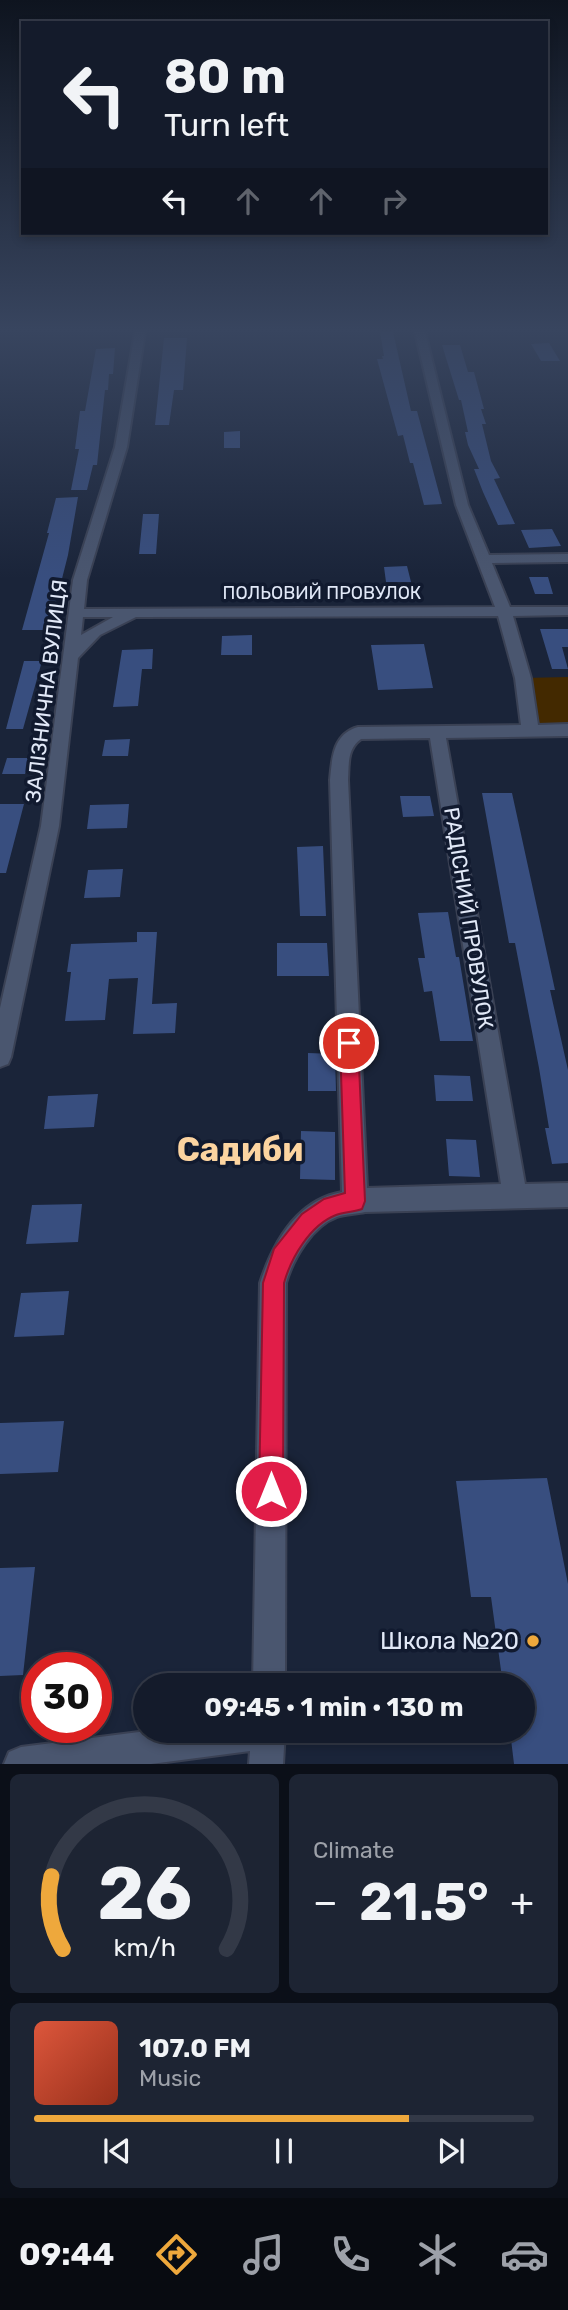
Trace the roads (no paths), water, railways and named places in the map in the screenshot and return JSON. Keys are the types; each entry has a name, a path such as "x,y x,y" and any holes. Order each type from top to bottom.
{"street":[{"name":"ЗАЛІЗНИЧНА ВУЛИЦЯ","path":"0,1057 50,826 80,580 121,447 126,414"},
{"path":"440,414 463,505 504,611 523,678 530,729"},
{"path":"485,559 568,558"},
{"name":"ПОЛЬОВИЙ ПРОВУЛОК","path":"76,613 568,611"},
{"path":"69,661 76,646 88,637 122,619 144,613"},
{"path":"355,1201 339,780 342,746 349,737 358,733 568,730"},
{"name":"РАДІСНИЙ ПРОВУЛОК","path":"438,732 515,1196"},
{"path":"270,1673 273,1283 281,1257 309,1221 331,1206 355,1201 568,1195"},
{"path":"21,1764 256,1743"}],"place":[{"name":"Школа №20","path":"533,1641"}],"district":[{"name":"Садиби","path":"240,1149"}]}
